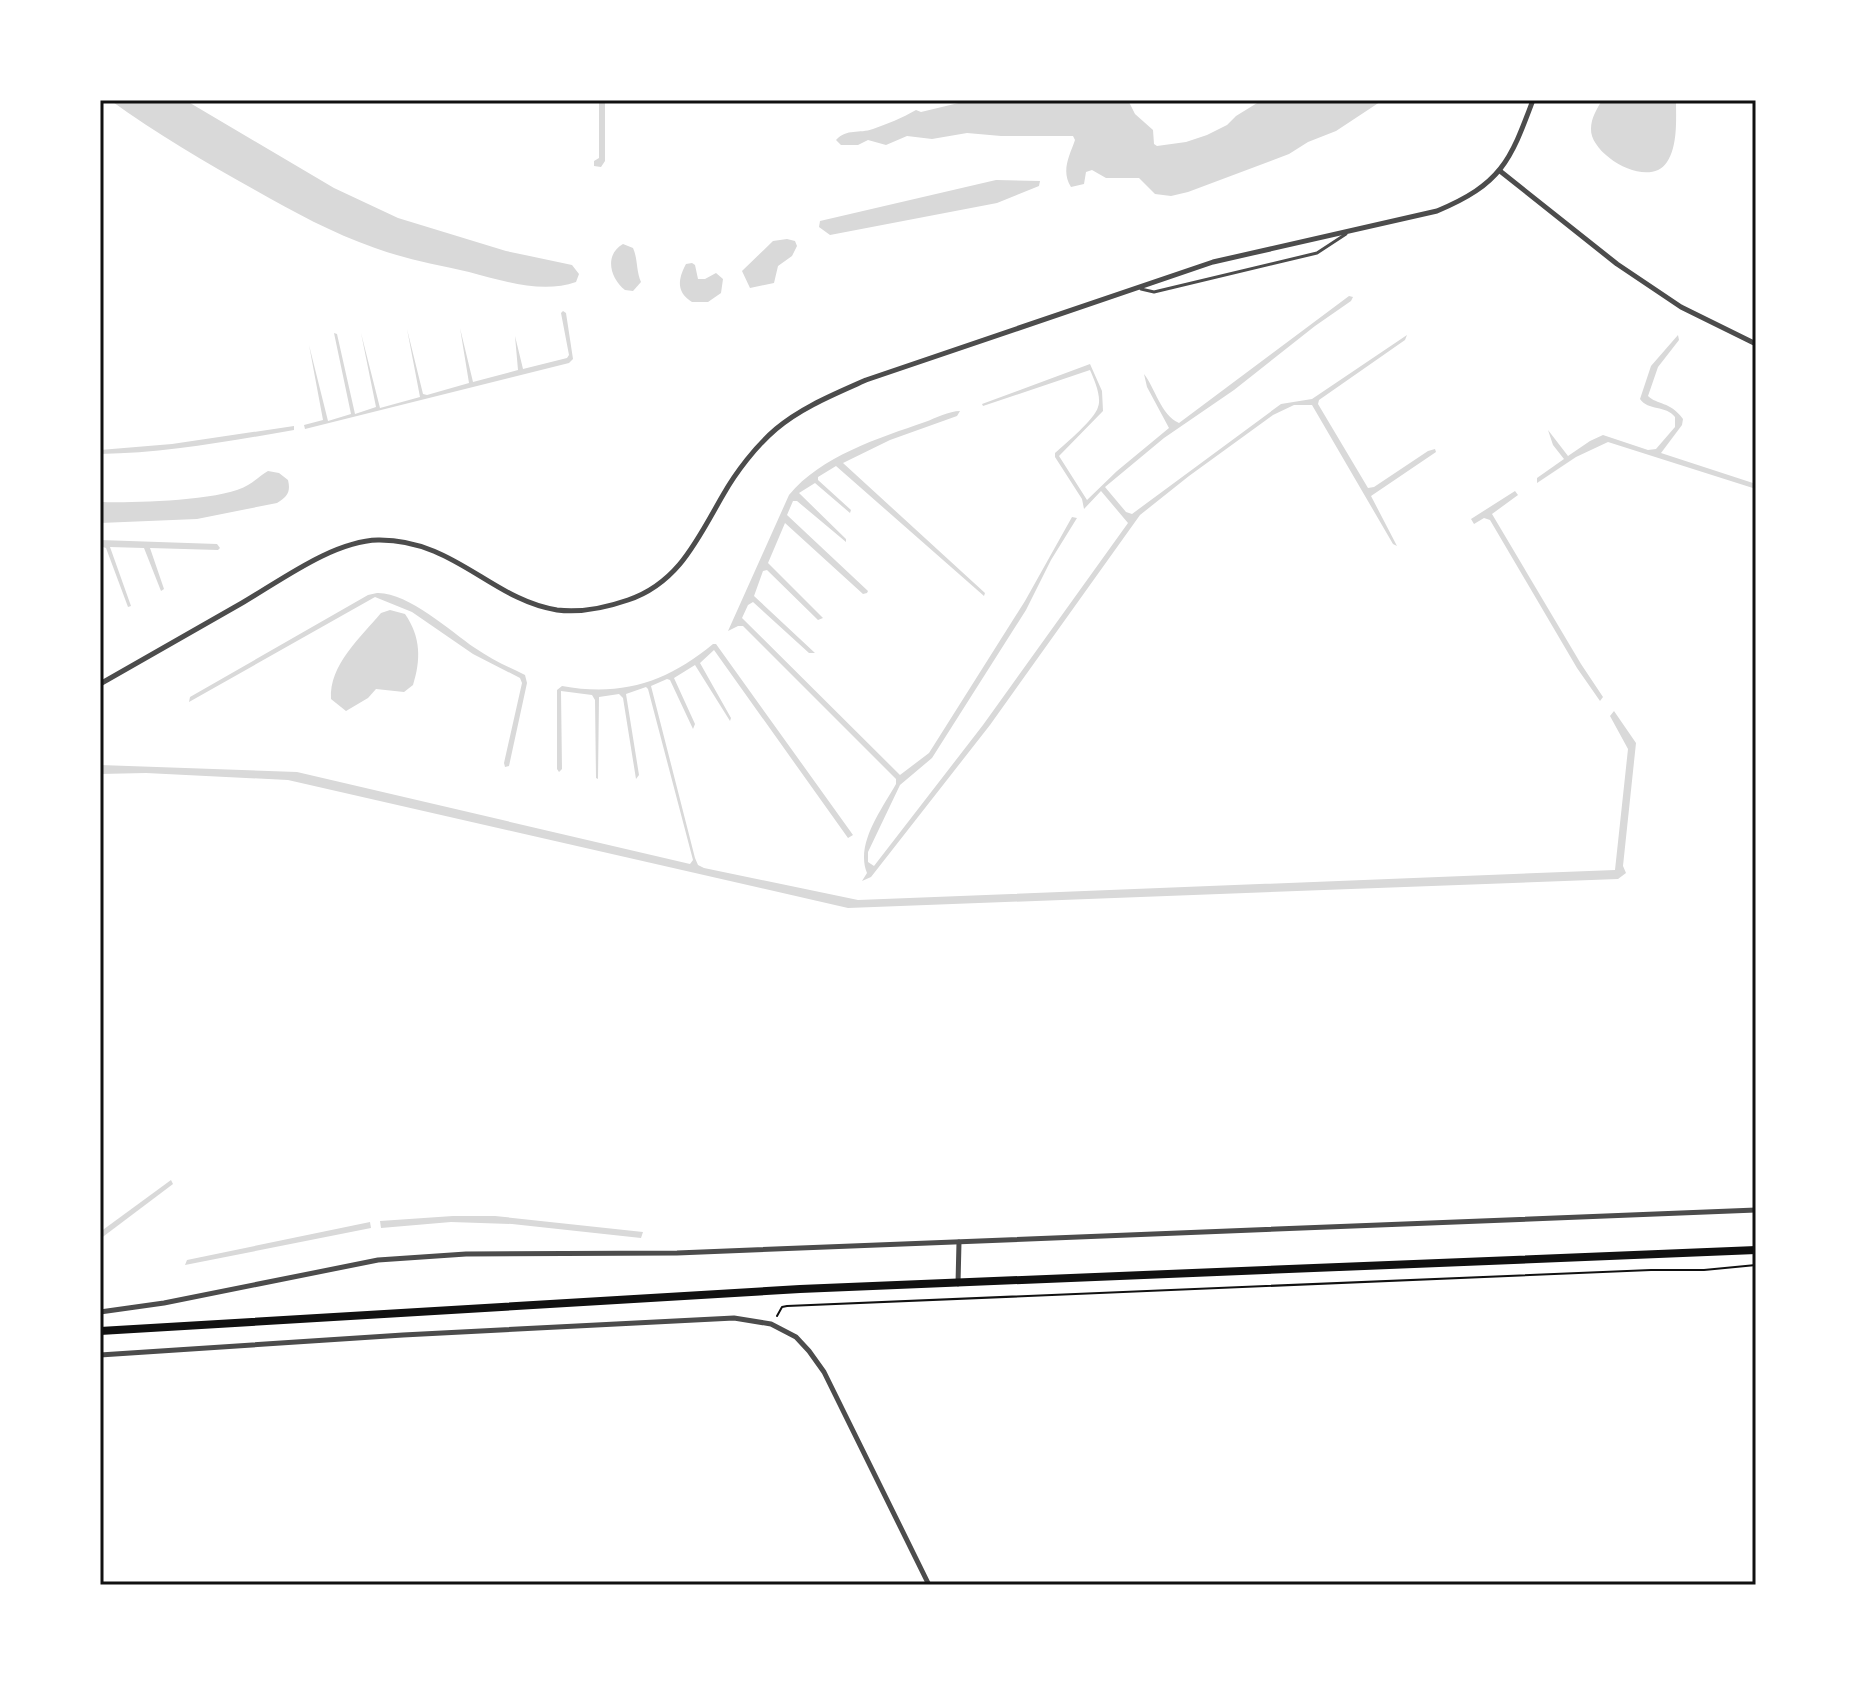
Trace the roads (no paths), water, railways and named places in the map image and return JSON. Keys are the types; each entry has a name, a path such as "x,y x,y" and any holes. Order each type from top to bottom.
{"main road":[{"path":"100,1331 800,1289 1756,1250"}],"street":[{"path":"100,684 282,579 357,543 394,541 428,548 526,600 557,610 594,610 633,599 655,587 678,567 699,539 723,493 775,430 816,403 866,380 1213,262 1437,211 1461,199 1500,171 1516,144 1533,100"},
{"path":"1500,171 1617,264 1668,299 1756,344"},
{"path":"100,1312 164,1303 378,1260 466,1254 677,1253 1756,1210"},
{"path":"958,1284 959,1242"},
{"path":"100,1355 734,1318 771,1324 796,1337 824,1372 929,1585"}],"lane":[{"path":"1138,287 1154,292 1310,255 1353,229"}]}
